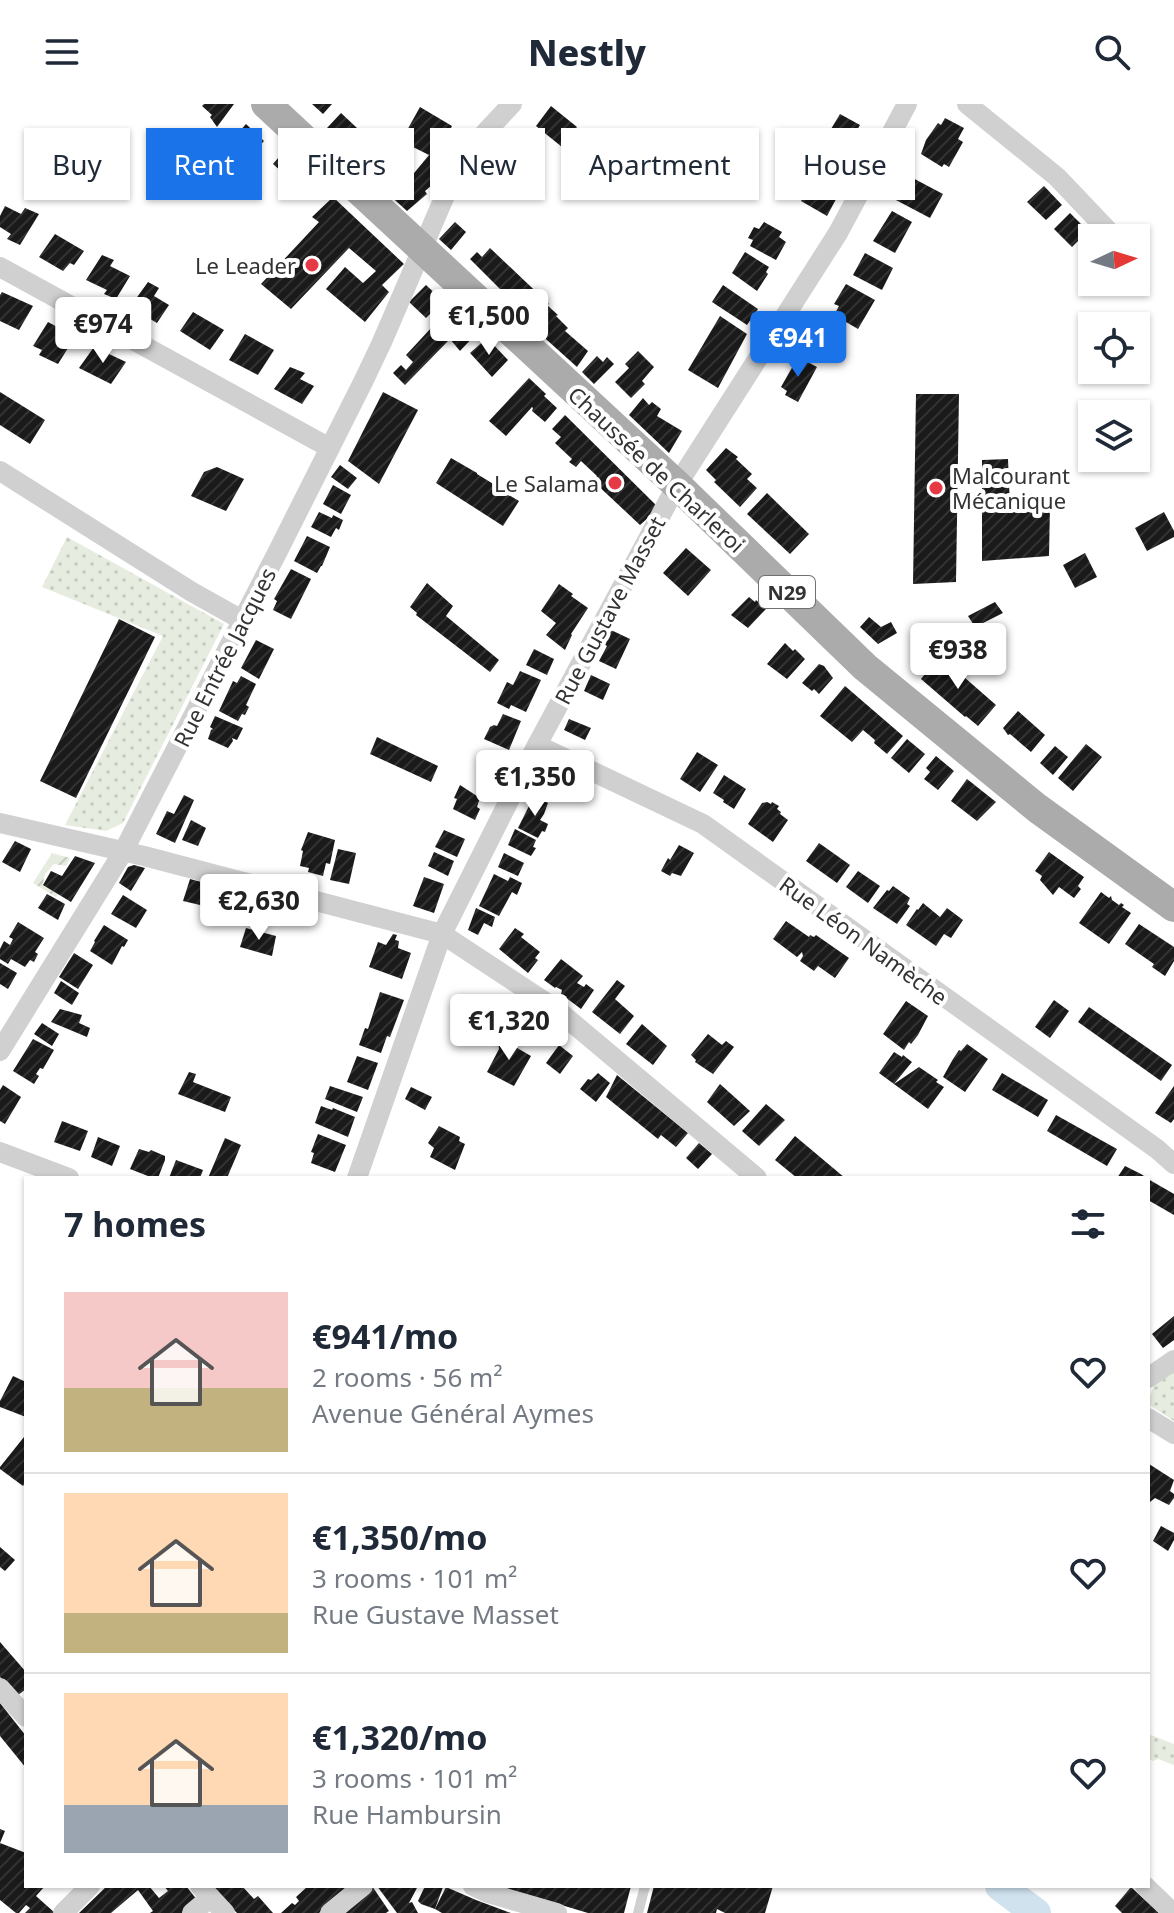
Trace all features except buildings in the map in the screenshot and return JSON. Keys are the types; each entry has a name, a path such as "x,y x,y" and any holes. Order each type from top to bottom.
{"main road":[{"name":"Chaussée de Charleroi","path":"266,104 677,485 865,667 1037,808 1174,907"}],"street":[{"name":"Rue Entrée Jacques","path":"0,1051 123,852 382,342 453,177 481,137 512,104"},
{"name":"Rue Gustave Masset","path":"358,1176 442,934 537,745 677,485 846,219 907,104"},
{"path":"967,104 1057,177 1102,224"},
{"path":"0,267 330,448"},
{"path":"2,476 242,620"},
{"name":"Rue Léon Namèche","path":"537,745 703,824 1174,1164"},
{"path":"0,823 442,934 556,1009 755,1176"},
{"path":"0,1152 64,1176"},
{"path":"1150,1377 1174,1360"},
{"path":"1150,1419 1174,1434"},
{"path":"0,1688 24,1715"},
{"path":"330,1913 361,1888"},
{"path":"477,1888 557,1913"},
{"path":"1147,1888 1173,1913"},
{"path":"63,1913 81,1889"},
{"path":"192,1913 212,1899"}],"lane":[{"path":"638,1913 644,1888"}],"shaded area":[{"path":"67,537 224,624 123,823 106,831 65,825 163,636 42,587"},
{"path":"52,853 70,858 66,866 54,864 45,874 43,884 58,894 56,897 33,883"},
{"path":"1174,1369 1174,1421 1150,1405 1155,1383"},
{"path":"1150,1735 1174,1744 1174,1765 1158,1759 1150,1760"}],"waterway":[{"path":"1003,1888 1036,1913"}],"place":[{"name":"Le Leader","path":"312,265"},
{"name":"Le Salama","path":"615,483"},
{"name":"Malcourant Mécanique","path":"936,488"}]}
